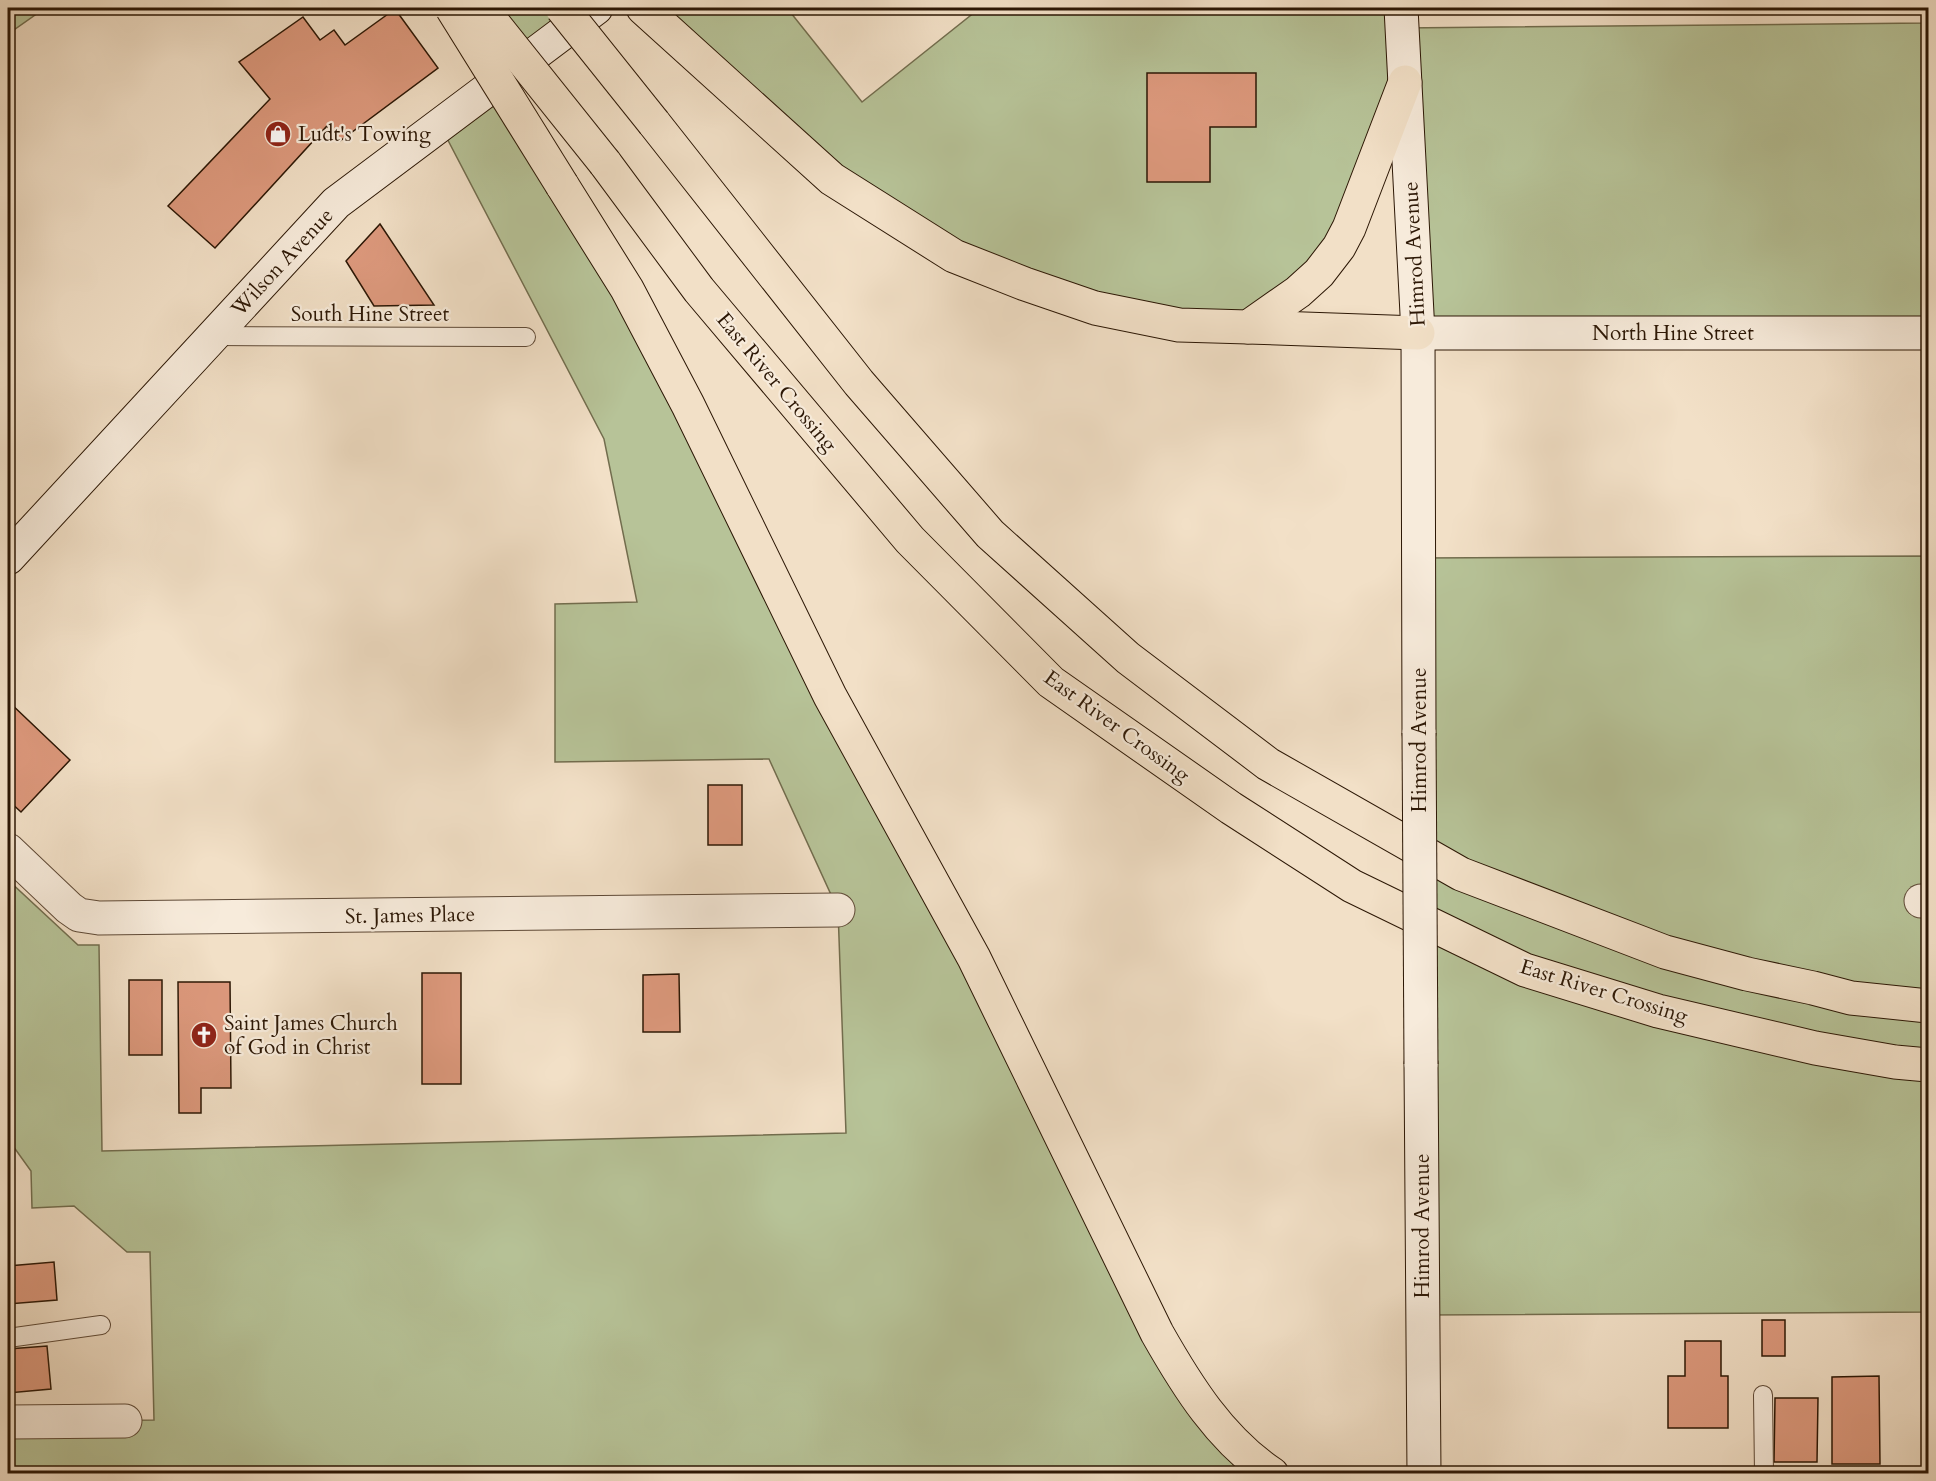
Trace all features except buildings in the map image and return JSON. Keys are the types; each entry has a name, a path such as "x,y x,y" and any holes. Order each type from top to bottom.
{"highway":[{"path":"452,8 627,289 677,384 830,696 974,958 1162,1341 1183,1379 1217,1426 1259,1466 1272,1473"},
{"name":"East River Crossing","path":"481,8 605,163 699,290 910,540 1051,682 1231,808 1352,886 1525,970 1670,1014 1815,1048 1895,1062 1929,1065"},
{"path":"562,8 859,383 990,534 1128,658 1268,764 1461,874 1665,952 1851,998 1929,1006"},
{"path":"644,8 832,179 954,256 1095,308 1179,325 1418,333"},
{"path":"1248,327 1298,291 1318,273 1339,247 1350,228 1405,82"}],"main road":[{"name":"Wilson Avenue","path":"8,558 336,203 596,8"},
{"name":"Himrod Avenue","path":"1401,8 1418,333 1424,1473"},
{"name":"North Hine Street","path":"1418,333 1929,333"},
{"name":"St. James Place","path":"8,850 69,908 79,915 99,918 838,910"},
{"path":"8,1422 125,1421"}],"lane":[{"name":"South Hine Street","path":"214,336 526,337"},
{"path":"8,1338 101,1325"},
{"path":"1763,1395 1764,1473"}],"green space":[{"path":"8,8 45,8 8,34"},
{"path":"452,8 595,8 502,88 627,289 1157,1333 1272,1473 8,1473 8,1422 154,1420 150,1252 127,1252 74,1206 32,1208 31,1171 8,1139 8,880 78,945 99,945 102,1151 846,1133 838,910 769,759 555,762 555,604 637,602 604,439 440,125 502,87"},
{"path":"646,8 787,8 862,102 980,8 1401,8 1402,28 1925,23 1925,8 1928,8 1928,333 1418,333 1405,84 1349,228 1248,327 1095,308 832,179"},
{"path":"1928,556 1928,1312 1424,1315 1418,558"}],"place":[{"name":"Ludt's Towing","path":"278,134"},
{"name":"Saint James Church of God in Christ","path":"204,1035"}]}
